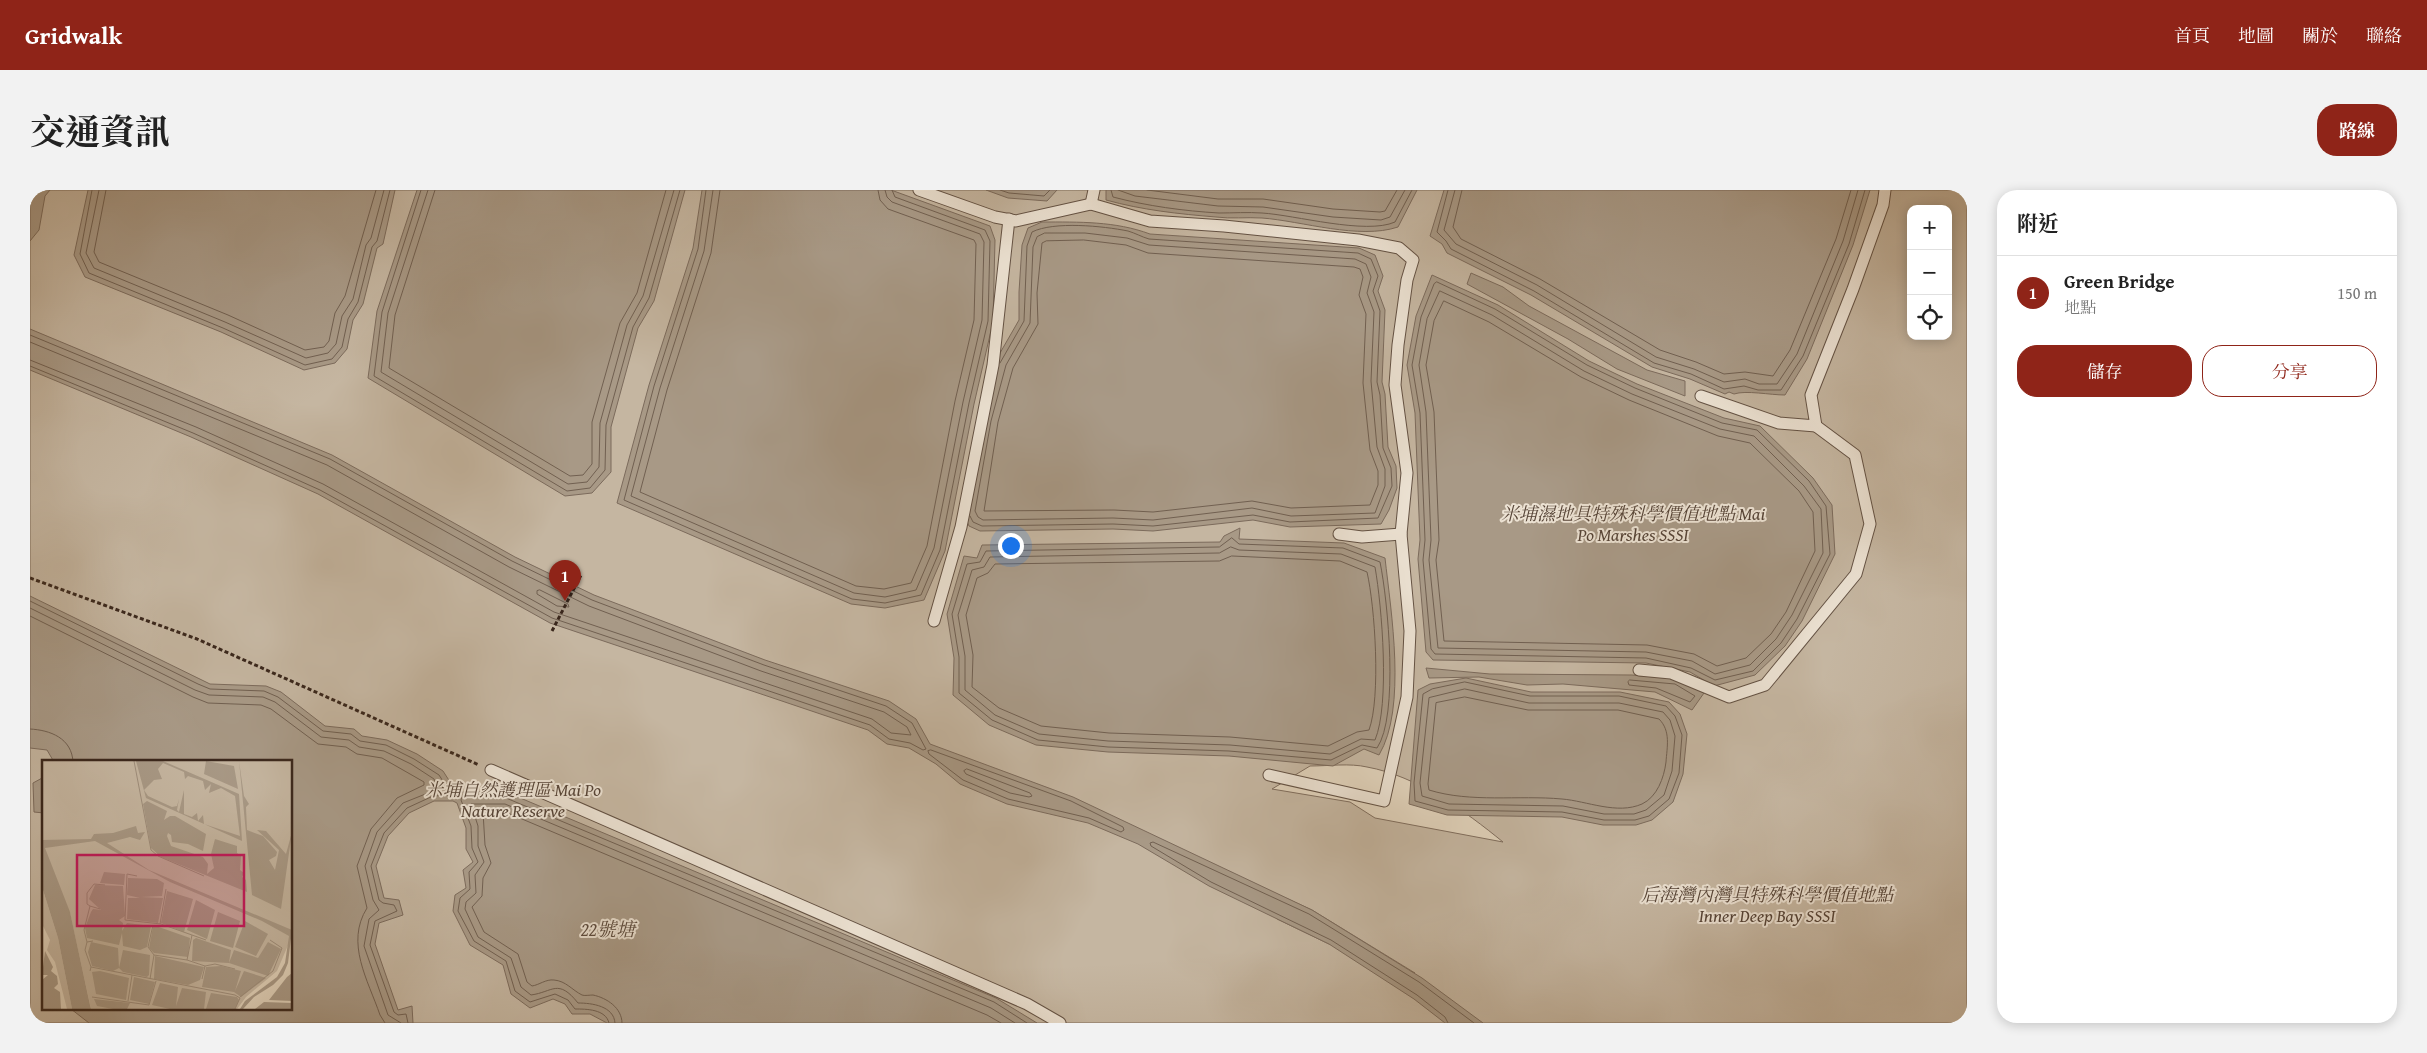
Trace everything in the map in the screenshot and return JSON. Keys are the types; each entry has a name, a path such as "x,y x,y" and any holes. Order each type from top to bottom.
{"lane":[{"path":"919,190 995,217 1016,221 1091,204 1150,221 1224,226 1358,240 1399,248 1413,260 1406,280 1398,345 1396,385 1407,472 1401,534 1410,631 1407,697 1384,801 1269,775"},
{"path":"1091,204 1094,190"},
{"path":"1816,426 1811,395 1853,289 1883,205 1885,190"},
{"path":"934,620 961,527 994,365 1009,220"},
{"path":"1639,670 1671,673 1729,697 1765,685 1856,574 1870,524 1855,456 1816,426 1779,423 1701,396"},
{"path":"1339,534 1362,537 1401,534"},
{"path":"491,770 1027,1004 1060,1023"}],"path":[{"path":"552,632 581,575"},
{"path":"30,578 197,640 491,770"}],"green space":[{"name":"米埔濕地具特殊科學價值地點 Mai Po Marshes SSSI","path":"30,190 1967,190 1967,1023 30,1023","holes":["1346,765 1367,767 1404,778 1440,796 1473,818 1503,842 1375,818 1350,802 1272,789 1310,766","1246,880 1312,910 1415,973 1329,944 1277,919"]}],"water":[{"path":"30,190 50,190 45,196 39,230 30,241"},
{"path":"88,190 395,190 383,244 377,248 363,304 353,320 347,349 335,363 304,370 221,332 85,277 74,255"},
{"path":"417,190 685,190 654,301 638,328 611,427 611,472 592,493 565,496 368,378 377,311"},
{"path":"702,190 891,190 990,226 995,240 993,322 974,404 945,551 924,600 885,608 851,604 617,503 649,385 693,248"},
{"path":"986,190 1057,190 1047,201 1008,198"},
{"path":"1106,190 1417,190 1398,227 1366,232 1262,218 1222,218 1147,209 1106,200"},
{"path":"1444,190 1870,190 1853,245 1807,359 1785,395 1734,394 1729,392 1725,394 1690,379 1652,367 1531,295 1447,253 1442,244 1430,236"},
{"path":"1042,222 1110,224 1150,234 1359,248 1375,255 1383,276 1378,291 1385,310 1382,382 1385,394 1388,447 1396,466 1397,488 1389,510 1381,524 1290,527 1253,520 1153,531 1113,529 980,531 969,526 963,512 996,360 1019,320 1022,245 1028,228"},
{"path":"1471,273 1503,287 1529,306 1647,370 1685,381 1685,396 1617,369 1568,339 1467,284"},
{"path":"1432,275 1498,305 1589,361 1637,384 1724,418 1760,426 1813,478 1832,505 1835,554 1802,621 1785,646 1755,675 1714,686 1690,672 1646,663 1433,660 1426,652 1418,559 1420,540 1415,413 1407,365 1416,316"},
{"path":"30,329 332,455 515,557 594,595 765,660 889,701 916,719 930,744 1073,797 1312,910 1422,978 1483,1023 1445,1023 1414,999 1329,944 1209,886 1138,844 1088,823 1007,804 960,784 936,764 909,748 887,744 868,730 550,623 318,494 191,437 30,370"},
{"path":"1240,528 1239,539 1344,543 1385,558 1393,632 1395,686 1393,712 1388,735 1379,755 1364,749 1333,766 1229,756 1108,752 1036,745 989,725 953,695 954,658 947,614 964,556 977,558 982,545 1220,542 1224,536"},
{"name":"22號塘","path":"30,596 210,684 266,686 281,692 325,726 354,729 362,736 387,740 417,754 443,771 452,785 461,792 506,792 996,998 1037,1023 607,1023 590,1014 572,1014 565,1004 553,999 530,1008 511,994 503,965 470,945 453,911 455,895 466,888 463,870 473,862 466,849 466,828 457,803 453,801 434,801 409,813 388,836 376,866 384,898 399,900 403,915 379,923 375,944 398,1010 412,1006 413,1023 89,1023 72,1010 292,1010 292,760 53,760 47,750 30,748"},
{"path":"1426,668 1490,674 1632,675 1677,679 1704,693 1692,710 1655,692 1563,684 1527,685 1479,677 1429,678"},
{"path":"1466,678 1531,692 1620,692 1669,702 1680,714 1687,734 1683,774 1673,802 1652,820 1636,825 1603,825 1562,817 1447,815 1409,804 1418,690 1430,684"},
{"path":"42,778 42,813 34,812 33,783"}],"place":[{"name":"Green Bridge","path":"565,601"}],"park label":[{"name":"米埔自然護理區 Mai Po Nature Reserve","path":"513,800"},
{"name":"后海灣內灣具特殊科學價值地點 Inner Deep Bay SSSI","path":"1767,905"}]}
